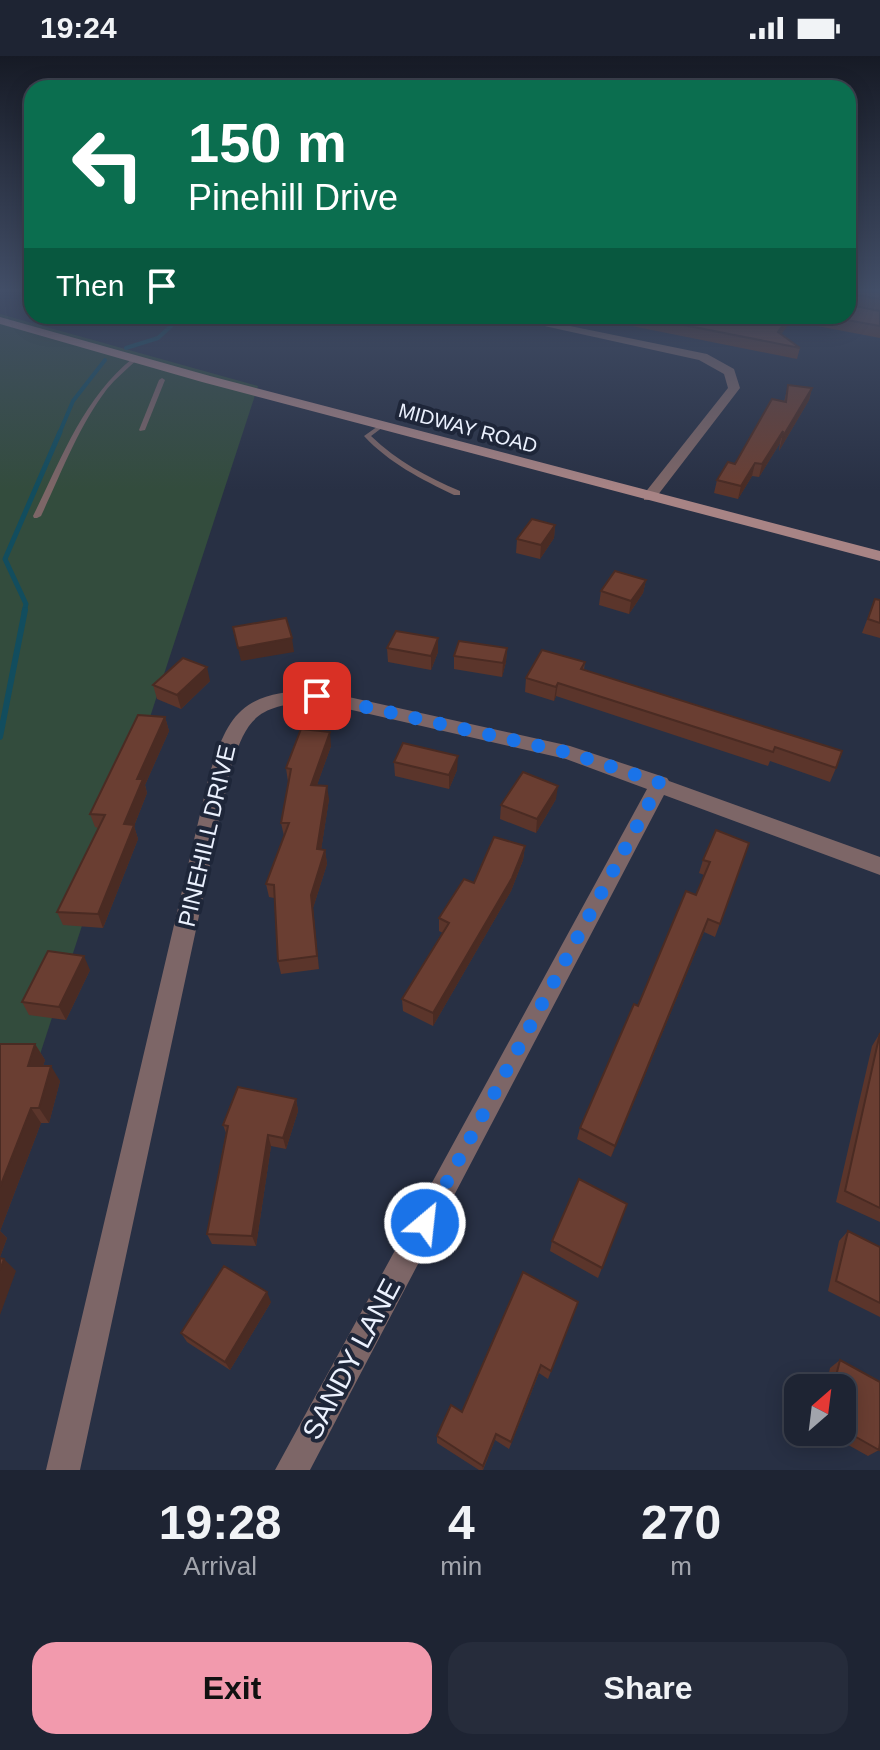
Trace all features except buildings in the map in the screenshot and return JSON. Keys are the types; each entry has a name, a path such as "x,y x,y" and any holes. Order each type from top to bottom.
{"street":[{"name":"MIDWAY ROAD","path":"131,358 880,556"},
{"path":"649,497 734,388 730,372 705,358"},
{"name":"PINEHILL DRIVE","path":"63,1470 219,776 231,735 245,715 282,697 317,696 570,753 660,783 880,866"},
{"name":"SANDY LANE","path":"292,1470 660,783"}],"lane":[{"path":"37,516 99,396 113,375 135,359"},
{"path":"142,430 162,380"},
{"path":"381,426 367,436 385,454 407,470 457,493"}],"green space":[{"path":"0,358 158,358 258,386 0,1177"}],"waterway":[{"path":"59,434 73,401 105,360"},
{"path":"24,612 26,604 5,559 60,432"},
{"path":"0,737 25,610"}],"route":[{"path":"317,696 570,753 660,783 425,1223"}]}
